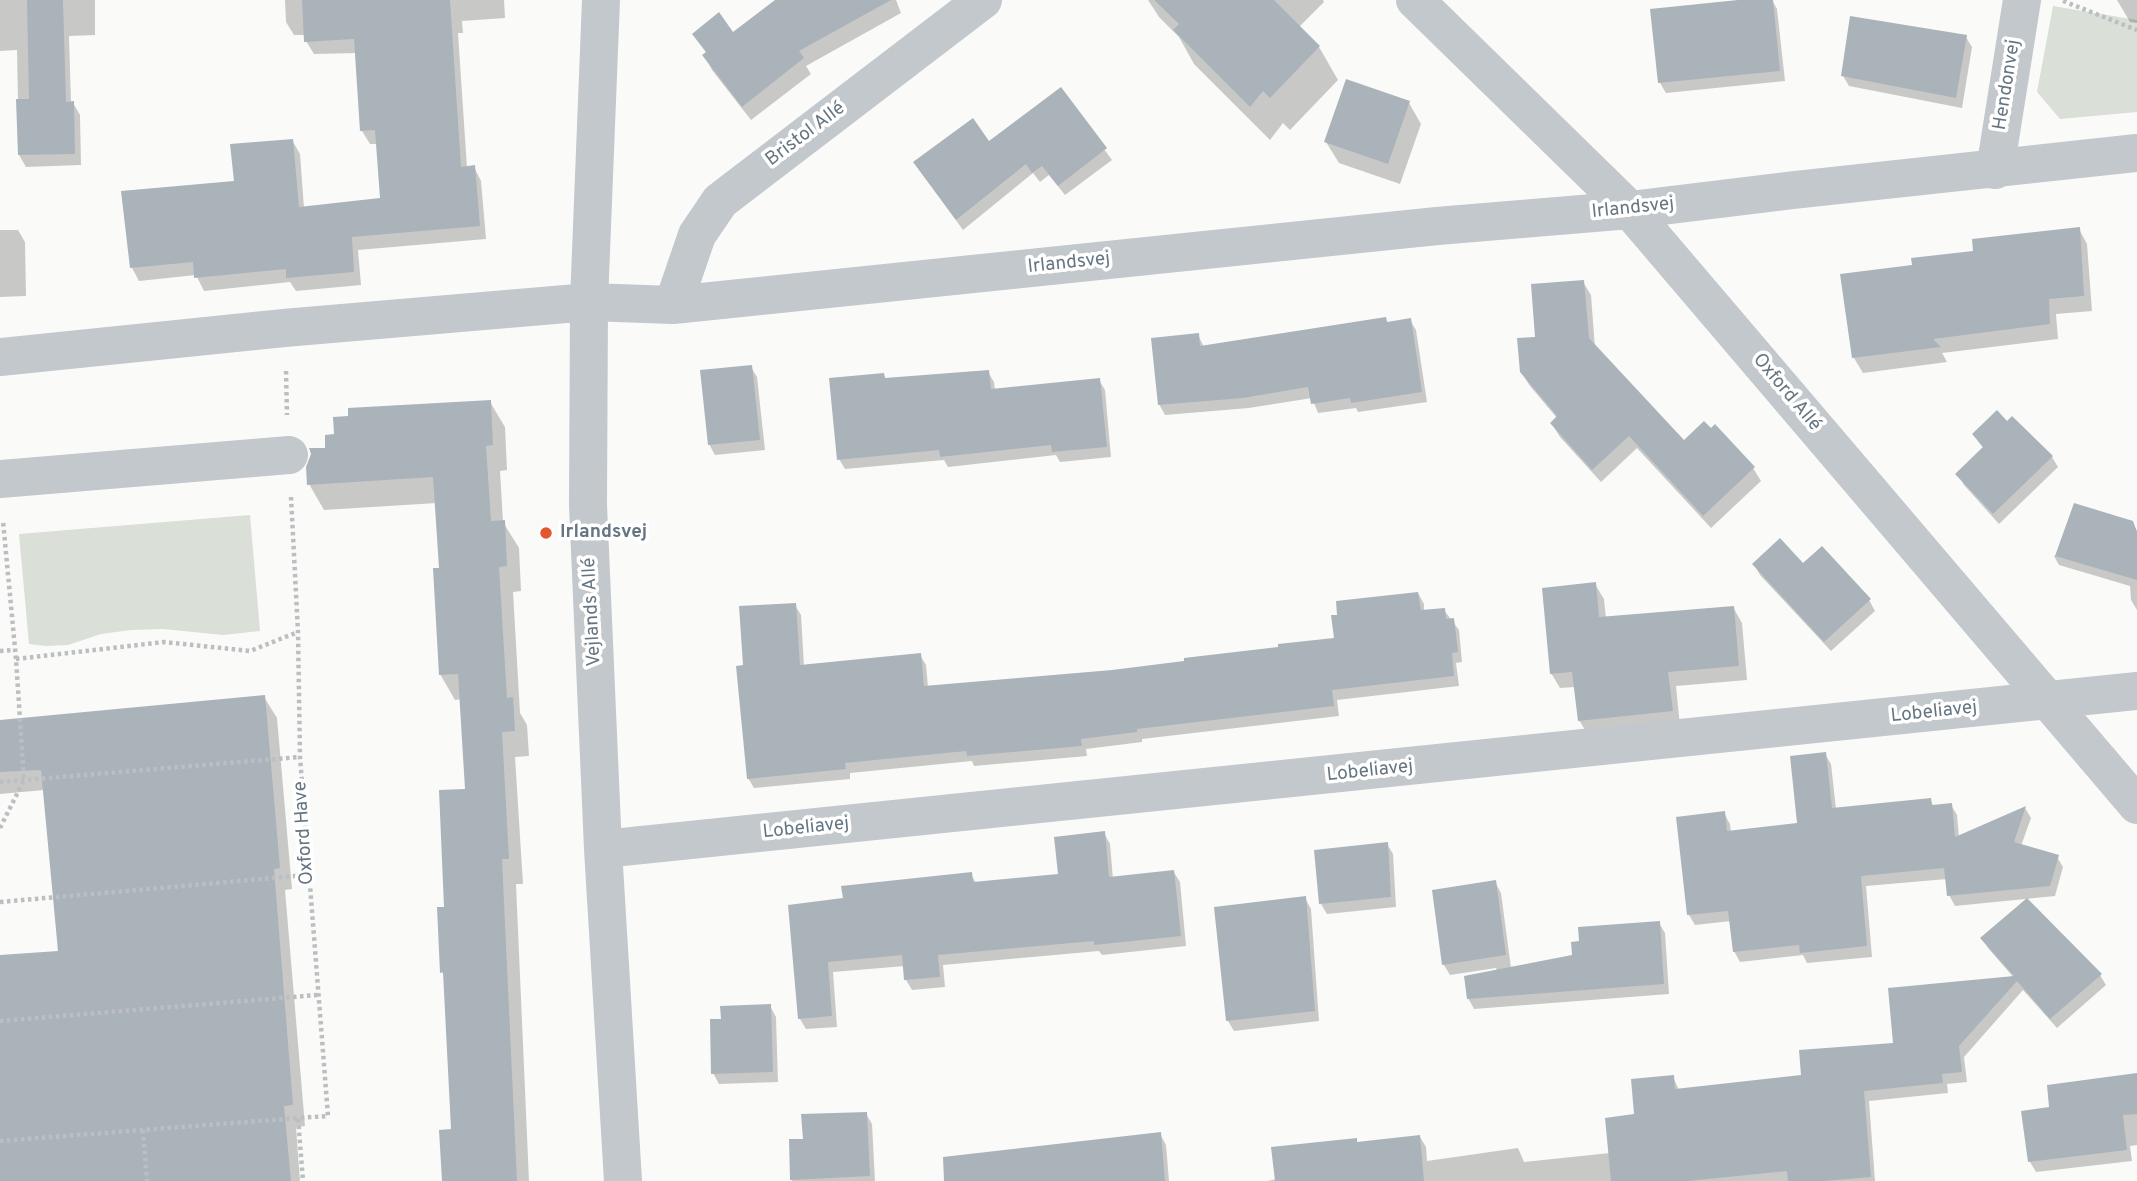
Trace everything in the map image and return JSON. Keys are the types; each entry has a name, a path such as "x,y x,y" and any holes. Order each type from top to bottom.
{"street":[{"name":"Vejlands Allé","path":"601,0 589,302 588,505 603,849 623,1181"},
{"name":"Bristol Allé","path":"673,305 696,235 720,201 983,0"},
{"name":"Oxford Allé","path":"1415,0 1630,210 2137,805"},
{"name":"Hendonvej","path":"1995,170 2022,0"},
{"name":"Irlandsvej","path":"0,357 284,328 589,302 673,305 1437,226 1630,210 2137,153"},
{"path":"1,498 289,455"},
{"name":"Lobeliavej","path":"603,849 2137,691"}],"path":[{"path":"2060,0 2137,30"},
{"name":"Oxford Have","path":"284,328 298,632 300,757 328,1116 298,1118"},
{"path":"0,828 24,780 1,498"},
{"path":"16,659 164,642 250,651 298,632"},
{"path":"0,651 14,650"},
{"path":"0,782 300,757"},
{"path":"0,902 308,875"},
{"path":"0,1021 317,995"},
{"path":"0,1141 298,1118 303,1181"},
{"path":"143,1130 147,1181"}],"shaded area":[{"path":"2053,6 2137,20 2137,112 2060,119 2037,92"},
{"path":"250,515 260,631 223,635 163,629 131,630 101,634 68,645 29,644 19,534"}],"building":[{"path":"27,0 63,0 66,102 74,101 75,154 18,155 16,99 29,99"},
{"path":"302,0 450,0 461,167 475,165 480,226 352,237 354,272 286,278 286,269 194,278 193,262 130,268 121,191 234,181 230,144 293,139 299,207 380,198 375,130 360,131 354,39 304,42"},
{"path":"775,0 891,0 799,51 804,58 742,107 702,55 706,52 692,34 719,12 733,32"},
{"path":"1154,0 1274,0 1320,46 1270,98 1263,91 1250,107 1173,30 1179,24"},
{"path":"1738,0 1773,0 1780,71 1658,83 1650,9"},
{"path":"1850,16 1967,35 1956,98 1841,76"},
{"path":"1346,79 1410,101 1388,164 1324,142"},
{"path":"1061,87 1107,148 1058,186 1042,166 1032,173 1026,164 956,220 913,162 973,118 989,141"},
{"path":"2080,227 2084,296 2049,299 2050,324 1933,339 1941,347 1852,358 1840,274 1912,265 1911,258 1973,251 1972,239"},
{"path":"1584,280 1589,338 1684,440 1704,421 1711,428 1715,424 1755,467 1703,516 1629,436 1592,470 1550,423 1557,416 1520,372 1517,338 1535,337 1531,284"},
{"path":"1386,317 1387,322 1411,318 1422,392 1351,403 1350,398 1311,404 1308,387 1243,398 1158,405 1151,338 1199,333 1200,346"},
{"path":"752,365 760,440 708,445 700,370"},
{"path":"989,370 991,389 1100,378 1107,447 1052,452 1051,445 940,457 939,450 837,460 829,378 884,373 885,378"},
{"path":"491,400 493,445 486,446 491,521 505,520 507,566 499,567 507,698 513,697 515,731 502,732 509,859 502,859 517,1181 442,1181 439,1130 451,1129 437,907 444,907 439,790 465,789 458,674 439,675 433,568 439,568 433,477 307,485 306,467 311,454 309,448 325,448 325,435 334,434 333,417 348,416 348,408"},
{"path":"1997,410 2007,421 2012,416 2053,456 1993,514 1955,474 1983,447 1972,434"},
{"path":"2074,503 2133,521 2137,532 2137,580 2055,556"},
{"path":"1780,538 1803,563 1822,546 1871,599 1824,642 1752,564"},
{"path":"1596,582 1599,617 1734,606 1739,666 1668,672 1673,711 1578,721 1572,672 1550,674 1542,588"},
{"path":"1418,592 1421,610 1445,608 1446,619 1454,618 1458,652 1452,653 1454,676 1332,690 1334,706 1137,729 1137,732 1081,739 1082,746 967,756 966,751 845,763 846,769 747,779 736,666 743,665 739,606 796,603 800,665 921,653 924,686 1112,670 1334,638 1331,615 1337,615 1336,601"},
{"path":"265,695 280,868 274,869 293,1105 284,1106 291,1181 0,1181 0,955 58,951 41,770 0,772 0,720"},
{"path":"1826,752 1832,808 1931,798 1932,805 1952,803 1955,837 2026,806 2014,842 2059,855 2050,886 1947,896 1944,868 1861,876 1867,946 1800,953 1799,945 1733,952 1728,911 1687,915 1676,817 1725,811 1727,831 1797,823 1790,756"},
{"path":"1105,831 1109,877 1174,870 1181,936 1094,945 1094,941 938,955 940,977 904,980 902,955 828,962 832,1016 798,1019 788,905 843,898 841,886 972,872 973,882 1058,874 1054,837"},
{"path":"1388,842 1391,897 1319,904 1314,850"},
{"path":"1496,880 1506,955 1442,965 1432,890"},
{"path":"1306,896 1315,1011 1226,1021 1214,907"},
{"path":"2027,898 2102,974 2050,1019 2017,981 1959,1046 1962,1072 1942,1074 1943,1083 1864,1091 1871,1177 1788,1181 1787,1171 1688,1181 1611,1181 1605,1118 1634,1114 1631,1079 1674,1075 1675,1089 1801,1075 1799,1050 1893,1043 1888,988 2014,976 1980,938"},
{"path":"1660,921 1664,984 1467,999 1464,976 1572,955 1571,942 1579,941 1578,927"},
{"path":"771,1004 773,1072 711,1074 710,1019 721,1019 720,1006"},
{"path":"2137,1073 2137,1114 2123,1115 2127,1150 2028,1162 2021,1111 2049,1107 2047,1085"},
{"path":"867,1112 870,1176 790,1180 789,1139 803,1139 801,1114"},
{"path":"1161,1132 1165,1181 944,1181 943,1157"},
{"path":"1420,1135 1424,1181 1275,1181 1271,1147"}],"place":[{"name":"Irlandsvej","path":"546,533"}]}
